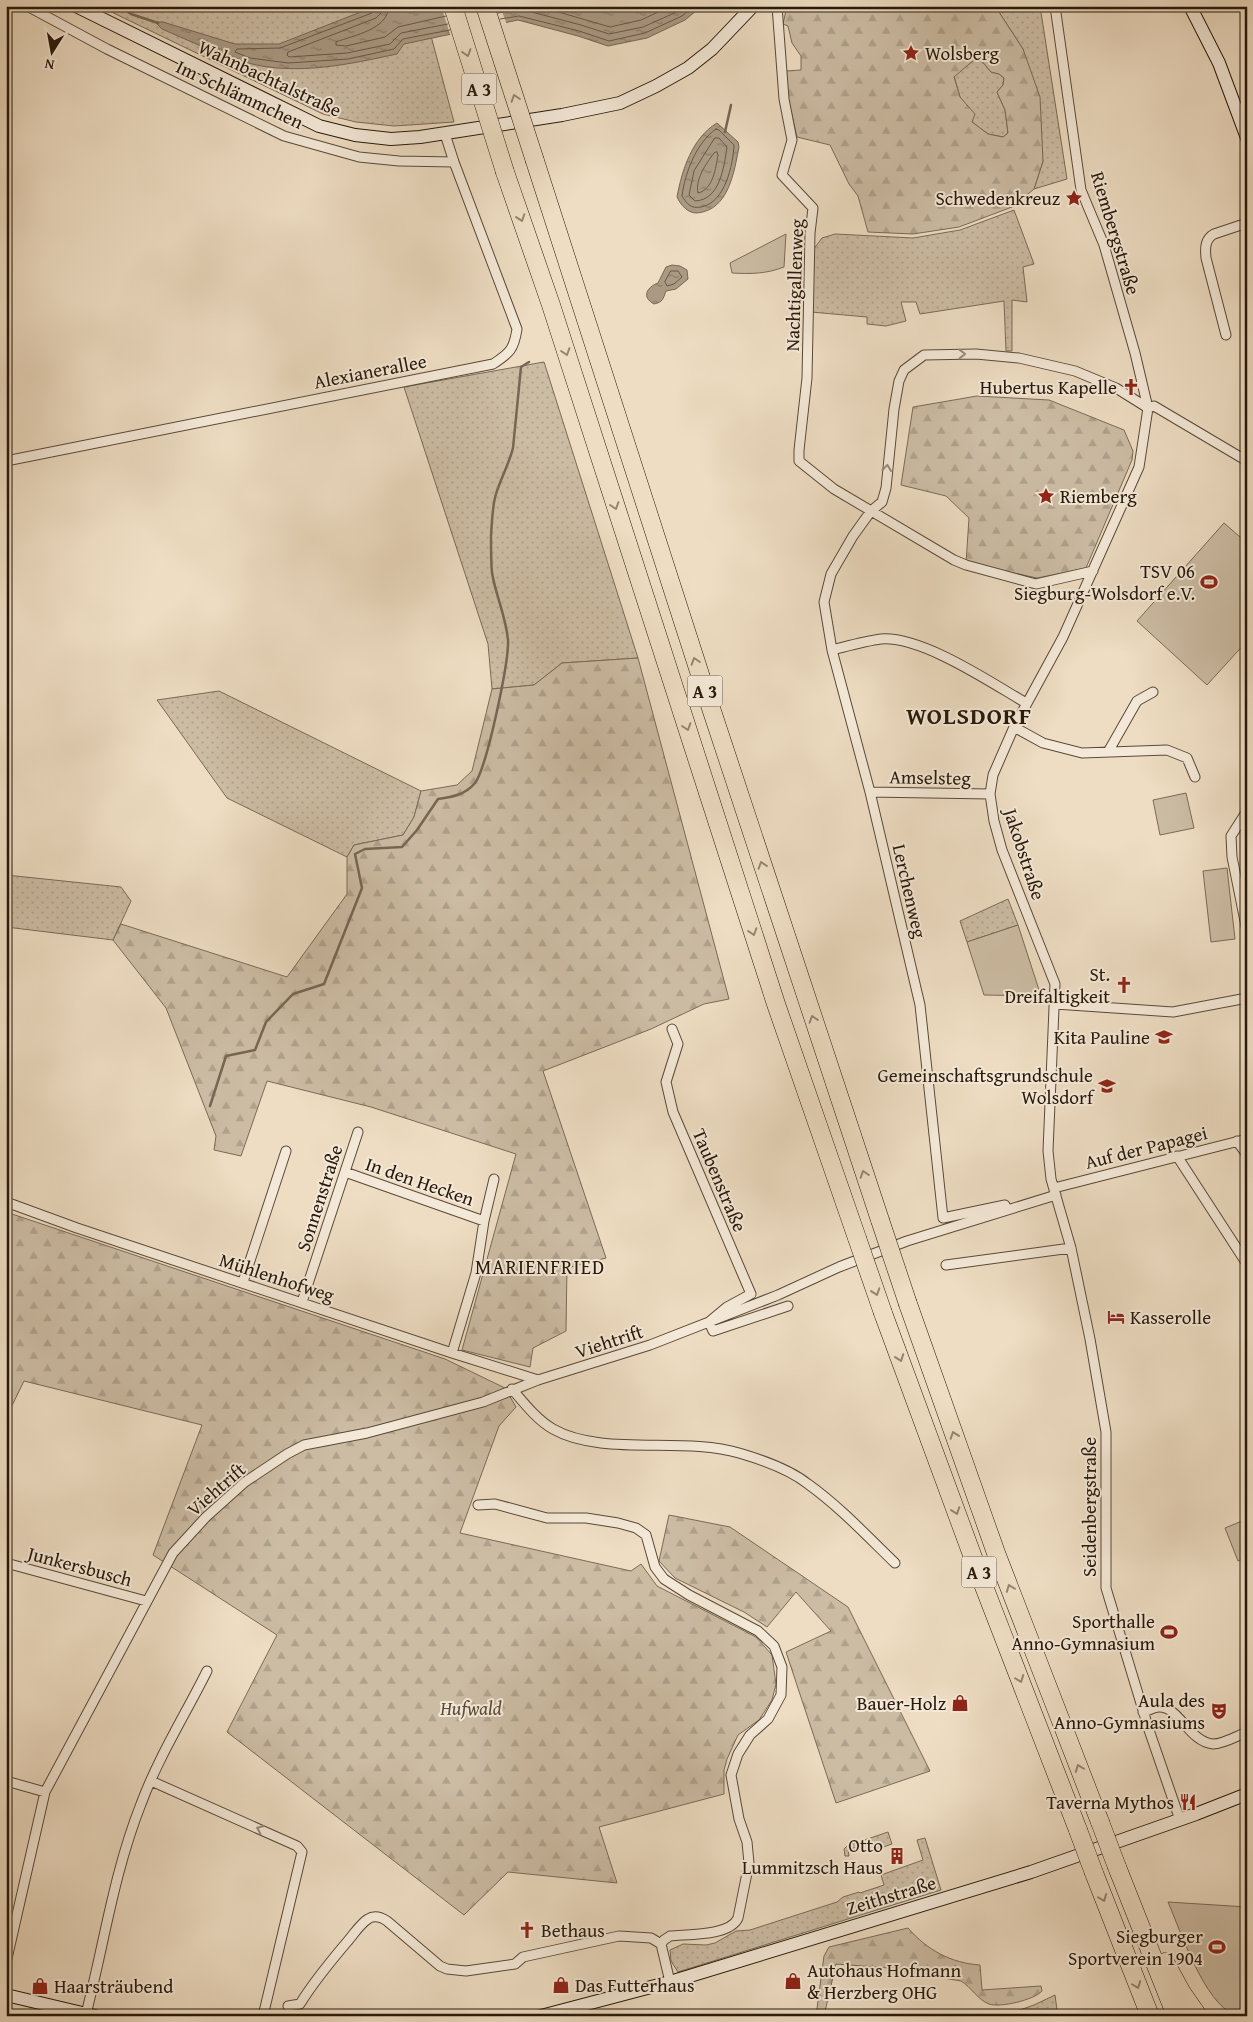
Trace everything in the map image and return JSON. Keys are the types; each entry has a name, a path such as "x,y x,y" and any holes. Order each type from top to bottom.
{"highway":[{"name":"A 3","path":"453,6 505,172 551,305 776,1004 883,1313 978,1571 1150,2016"},
{"name":"A 3","path":"485,6 705,690 908,1304 996,1553 1176,2016"},
{"path":"1129,1893 1182,1993 1198,2016"}],"street":[{"name":"Im Schlämmchen","path":"27,6 107,49 284,136 360,157 399,161 454,162"},
{"name":"Wahnbachtalstraße","path":"76,6 319,126 355,135 391,139 445,134 562,115 620,102 656,86 688,68 712,49 753,6"},
{"name":"Nachtigallenweg","path":"777,6 784,99 792,140 782,175 814,208 809,250 807,378 799,461 834,489 871,511"},
{"name":"Riembergstraße","path":"1055,6 1081,190 1104,246 1148,408"},
{"path":"1190,6 1219,63 1247,138"},
{"name":"Alexianerallee","path":"6,461 493,364 508,354 515,344 517,329 445,134"},
{"path":"1226,335 1206,258 1205,247 1210,237 1214,234 1247,223"},
{"name":"Lerchenweg","path":"1017,1206 1014,1203 943,1218 920,1005 870,792 832,650 824,602 831,574 853,536 871,511 882,502 886,488 894,409 899,381 904,370 924,355 976,354 1018,358 1075,371 1116,388 1148,408 1154,406 1247,461"},
{"name":"Jakobstraße","path":"1055,1192 1051,1179 1048,1151 1055,984 1002,850 994,821 990,794 993,775 1014,727 1063,638 1139,466 1148,408"},
{"path":"871,511 966,566 1036,584 1093,571"},
{"path":"832,650 882,639 916,644 965,667 1026,703"},
{"path":"1108,752 1137,701 1153,692"},
{"path":"1014,727 1043,742 1082,753 1167,750 1187,758 1195,777"},
{"name":"Amselsteg","path":"870,792 990,794"},
{"path":"1247,811 1231,836 1232,857 1247,932"},
{"path":"1055,1004 1173,1012 1247,998"},
{"name":"Taubenstraße","path":"672,1030 678,1044 666,1082 673,1112 751,1294 727,1306 710,1322"},
{"name":"Sonnenstraße","path":"302,1302 358,1132"},
{"path":"1242,1140 1247,1155"},
{"name":"Auf der Papagei","path":"907,1241 1055,1192 1177,1156 1242,1140"},
{"path":"243,1282 286,1151"},
{"path":"1177,1156 1247,1264"},
{"name":"In den Hecken","path":"345,1172 484,1221"},
{"path":"452,1353 476,1273 484,1221 494,1179"},
{"name":"Seidenbergstraße","path":"1055,1192 1071,1248 1106,1432 1106,1588 1180,1820"},
{"name":"Mühlenhofweg","path":"6,1202 77,1228 538,1380"},
{"name":"Viehtrift","path":"6,1963 45,1792 173,1553 206,1517 245,1482 304,1444 367,1432 483,1402 538,1380 650,1345 907,1241"},
{"path":"946,1265 1071,1248"},
{"path":"710,1322 713,1332 788,1306"},
{"path":"512,1390 530,1410 552,1429 572,1437 594,1442 713,1447 738,1452 780,1467 807,1483 854,1523 895,1563"},
{"path":"478,1504 496,1504 547,1518 586,1518 636,1528 646,1535 655,1567 664,1579 689,1595 758,1631 774,1646 782,1668 782,1695 768,1719 750,1735 738,1754 731,1775 739,1819 747,1842 749,1863 738,1918 726,1930 670,1936 661,1944"},
{"name":"Junkersbusch","path":"6,1563 146,1601"},
{"path":"6,1995 90,2015 114,1889 140,1804 207,1671"},
{"path":"1144,1712 1159,1707 1170,1710 1199,1739 1213,1744 1247,1732"},
{"path":"6,1781 45,1792"},
{"path":"150,1781 297,1846 302,1852 263,2016"},
{"name":"Zeithstraße","path":"541,2016 565,2012 670,1982 1031,1872 1180,1820 1247,1794"},
{"path":"288,2006 300,2004 318,1976 360,1926 374,1917 380,1917 386,1921 440,1966 456,1971 515,1964 523,1956 619,1936 651,1938 661,1944 670,1982"}],"green space":[{"path":"99,6 423,6 454,122 394,126 356,122 323,114"},
{"path":"787,6 995,6 1023,49 1040,97 1043,161 1034,189 1012,207 959,227 913,234 868,232 858,196 849,184 830,145 797,137 788,98 786,71 801,70 801,56 792,43 788,26 783,24","holes":["974,60 981,60 991,72 999,74 1004,78 1003,85 997,92 1005,110 1008,133 1003,137 988,134 972,122 975,114 960,97 954,77"]},
{"path":"995,6 1040,6 1067,179 1034,189 1043,161 1023,49"},
{"path":"974,60 981,60 991,72 999,74 1004,78 1003,85 997,92 1005,110 1008,133 1003,137 988,134 972,122 966,105 960,97 954,76"},
{"path":"1014,210 1034,264 1023,267 1027,302 1012,300 1012,351 1006,351 1004,301 920,314 916,302 901,302 906,321 886,326 867,324 867,317 811,312 813,250 822,238 835,234 913,238 960,230"},
{"path":"786,234 784,267 758,273 732,273 730,263"},
{"path":"544,362 638,658 562,663 534,685 492,689 488,644 404,387"},
{"path":"977,396 1049,400 1124,430 1133,451 1132,460 1086,568 1037,578 966,563 969,518 946,496 901,485 913,407"},
{"name":"TSV 06 Siegburg-Wolsdorf e.V.","path":"1224,523 1247,543 1247,641 1207,685 1137,621"},
{"path":"638,658 729,999 704,1004 651,1029 543,1071 606,1258 567,1268 566,1331 533,1348 530,1367 462,1350 516,1154 371,1107 267,1081 241,1156 214,1150 216,1136 166,1008 113,940 121,924 287,977 347,894 347,857 354,845 403,835 414,817 421,791 457,785 472,771 492,689 534,685 562,663"},
{"path":"219,691 421,791 414,817 403,835 354,845 347,857 227,798 157,700"},
{"path":"1186,793 1194,828 1160,835 1153,800"},
{"path":"1227,868 1235,939 1211,942 1203,871"},
{"path":"6,875 121,887 131,901 113,940 6,927"},
{"path":"1008,899 1018,925 967,942 960,921"},
{"path":"1018,925 1041,996 984,995 967,942"},
{"name":"Hufwald","path":"6,1212 445,1359 505,1388 516,1407 499,1426 460,1533 631,1571 641,1564 657,1586 756,1637 772,1655 776,1684 772,1700 759,1720 738,1735 724,1770 724,1794 599,1827 617,1883 508,1872 464,1915 227,1732 277,1635 153,1555 202,1425 24,1381 6,1418"},
{"path":"669,1515 730,1527 848,1607 930,1771 836,1803 786,1652 831,1631 796,1592 767,1627 744,1612 675,1578 659,1561"},
{"path":"1247,1519 1247,1557 1238,1561 1225,1528"},
{"path":"888,1832 892,1844 869,1852 867,1844 848,1850 849,1856 845,1856 844,1849 847,1846"},
{"path":"925,1838 941,1890 678,1972 671,1961 670,1950 683,1944 706,1945 715,1943 736,1931 750,1930 837,1902 843,1897 884,1885 881,1875 923,1860 917,1840"},
{"name":"Siegburger Sportverein 1904","path":"1168,1902 1247,1907 1247,2016 1235,2015 1224,2008 1213,1996 1195,1965"},
{"path":"908,1928 923,1943 940,1954 969,1964 980,1965 982,1990 1041,1986 1042,1991 1025,2000 994,2005 981,2000 961,1981 903,1971 902,1969 836,1964 824,2016 816,2016 824,1956 829,1947"},
{"path":"1055,1995 1057,2010 1054,2016 971,2016 1020,2010"}],"water":[{"path":"376,6 702,6 685,20 647,38 608,46 518,20 404,44 397,54 342,65 304,69 267,67 237,60 162,29 155,22 163,22 235,44 279,44"},
{"path":"717,123 738,142 739,147 735,167 728,188 716,205 708,210 693,213 680,203 677,197 682,176 695,146 708,129"},
{"path":"672,265 680,266 687,270 688,279 676,289 666,291 662,300 654,304 648,298 647,292 658,283 666,267"}],"pier":[{"path":"441,6 500,6 507,25 451,37"}],"waterway":[{"path":"120,6 131,14 158,23"},
{"path":"725,132 731,105"},
{"path":"210,1106 226,1056 255,1050 266,1022 293,994 324,984 362,888 355,854 365,849 402,847 417,830 438,799 463,793 475,783 480,773 496,714 505,669 508,640 492,573 491,536 493,510 496,494 513,448 521,367 529,362"}],"place":[{"name":"Wolsberg","path":"911,53"},
{"name":"Schwedenkreuz","path":"1074,198"},
{"name":"Hubertus Kapelle","path":"1131,387"},
{"name":"Riemberg","path":"1046,496"},
{"name":"TSV 06 Siegburg-Wolsdorf e.V.","path":"1209,582"},
{"name":"St. Dreifaltigkeit","path":"1124,985"},
{"name":"Kita Pauline","path":"1164,1037"},
{"name":"Gemeinschaftsgrundschule Wolsdorf","path":"1107,1086"},
{"name":"Kasserolle","path":"1116,1317"},
{"name":"Sporthalle Anno-Gymnasium","path":"1169,1632"},
{"name":"Bauer-Holz","path":"960,1703"},
{"name":"Aula des Anno-Gymnasiums","path":"1219,1711"},
{"name":"Taverna Mythos","path":"1188,1802"},
{"name":"Otto Lummitzsch Haus","path":"897,1856"},
{"name":"Bethaus","path":"527,1930"},
{"name":"Siegburger Sportverein 1904","path":"1217,1947"},
{"name":"Autohaus Hofmann & Herzberg OHG","path":"793,1981"},
{"name":"Das Futterhaus","path":"561,1985"},
{"name":"Haarsträubend","path":"40,1986"}],"district":[{"name":"WOLSDORF","path":"969,715"},
{"name":"MARIENFRIED","path":"540,1266"}]}
